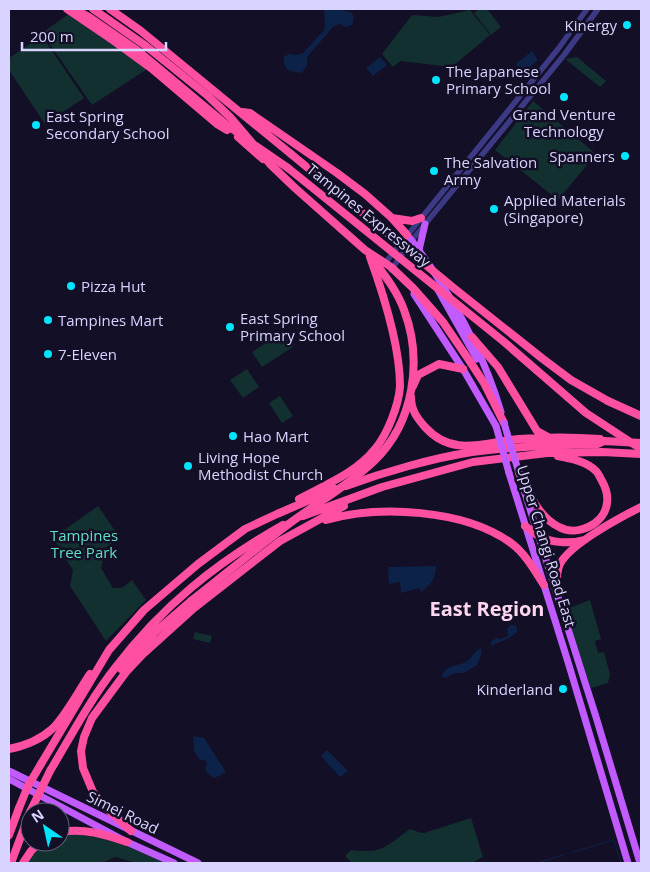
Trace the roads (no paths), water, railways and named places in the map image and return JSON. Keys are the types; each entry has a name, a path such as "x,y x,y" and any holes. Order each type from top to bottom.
{"highway":[{"path":"67,9 144,63 217,124 236,134"},
{"path":"93,9 146,46 208,96 231,118 276,170 326,217 385,263 381,270 380,288"},
{"name":"Tampines Expressway","path":"110,9 141,31 240,111 455,289 543,359 572,380 608,401 641,416"},
{"name":"Tampines Expressway","path":"74,10 89,17 137,50 228,126 288,168 488,329 586,413 641,448"},
{"path":"240,111 250,113 337,173 371,199 392,218 409,238"},
{"path":"228,126 328,218 366,250 391,267 413,288 443,322 484,383 500,425"},
{"path":"392,218 423,221"},
{"path":"276,514 354,468 375,449 387,430 394,411 400,388 399,361 380,288 366,250"},
{"path":"68,741 126,662 166,621 286,526 353,479 375,460 389,442 408,406 412,382 412,336 398,296 366,250"},
{"path":"472,337 498,367 537,431 550,438"},
{"path":"464,369 439,364 418,375 413,383 411,406 422,424 444,442 468,447 518,439 550,438 599,439 604,441 641,443"},
{"path":"9,749 22,746 52,729 97,663 144,610 191,570 245,529 309,500 370,477 442,458 471,452 550,444 598,444 604,441"},
{"path":"35,802 50,771 96,695 128,652 163,612 198,582 264,536 292,520 376,489 473,462 547,453 602,452 641,454"},
{"path":"519,473 536,506 560,528 574,531 590,526 601,517 607,504 606,489 597,472 581,461 547,453"},
{"path":"130,831 103,805 88,782 83,768 81,752 84,737 92,718 126,672 194,608 280,541 339,508 400,483"},
{"path":"556,591 560,565 567,555 607,525 641,506"},
{"path":"315,523 338,516 364,512 391,511 426,514 470,523 511,543 528,561 544,584"},
{"path":"525,526 539,537 559,542 574,542 588,539"},
{"path":"143,645 175,627"},
{"path":"9,835 28,786 109,650"},
{"path":"70,831 85,830 106,834 128,842"},
{"path":"11,863 20,839"},
{"path":"23,863 30,852"}],"main road":[{"path":"419,250 423,221"},
{"name":"Upper Changi Road East","path":"409,238 428,264 472,337 491,380 509,473 628,863"},
{"name":"Upper Changi Road East","path":"385,263 417,298 500,425 519,473 616,780 640,863"},
{"name":"Upper Changi Road East","path":"428,264 430,273 444,300 475,356 486,371"},
{"path":"538,567 541,562 546,560"},
{"path":"9,771 35,788"},
{"path":"9,779 35,788"},
{"path":"606,788 611,786 616,780"},
{"name":"Simei Road","path":"35,788 198,863"},
{"name":"Simei Road","path":"35,788 128,842 174,863"},
{"path":"612,806 614,800 620,796"},
{"path":"625,854 628,848 635,845"}],"street":[{"path":"423,221 587,9"},
{"path":"385,263 409,238 564,55 598,9"},
{"path":"391,270 409,238"}],"water":[{"path":"324,9 340,9 352,13 354,18 352,25 346,27 340,24 334,26 307,57 307,65 302,73 288,70 284,65 284,57 289,54 303,53 324,30"},
{"path":"532,51 538,60 523,72 516,64"},
{"path":"380,57 387,65 373,76 366,68"},
{"path":"436,566 432,581 421,592 419,588 401,593 400,582 389,584 388,567"},
{"path":"510,625 517,627 517,632 491,646 491,642 496,638 501,639 508,636 507,629"},
{"path":"481,648 482,652 477,665 464,673 455,673 445,678 442,676 452,666 466,662"},
{"path":"193,736 204,738 226,772 215,778 209,775 205,769 207,764 205,760 200,760 194,751"},
{"path":"327,750 348,771 340,777 321,756"}],"waterway":[{"path":"570,853 614,840 621,863"},
{"path":"537,863 563,855"}],"place":[{"name":"Kinergy","path":"627,25"},
{"name":"The Japanese Primary School","path":"436,80"},
{"name":"Grand Venture Technology","path":"564,97"},
{"name":"East Spring Secondary School","path":"36,125"},
{"name":"Spanners","path":"625,156"},
{"name":"The Salvation Army","path":"434,171"},
{"name":"Applied Materials (Singapore)","path":"494,209"},
{"name":"Pizza Hut","path":"71,286"},
{"name":"Tampines Mart","path":"48,320"},
{"name":"East Spring Primary School","path":"230,327"},
{"name":"7-Eleven","path":"48,354"},
{"name":"Hao Mart","path":"233,436"},
{"name":"Living Hope Methodist Church","path":"188,466"},
{"name":"Kinderland","path":"563,689"}],"district":[{"name":"East Region","path":"487,608"}],"park label":[{"name":"Tampines Tree Park","path":"84,544"}]}
